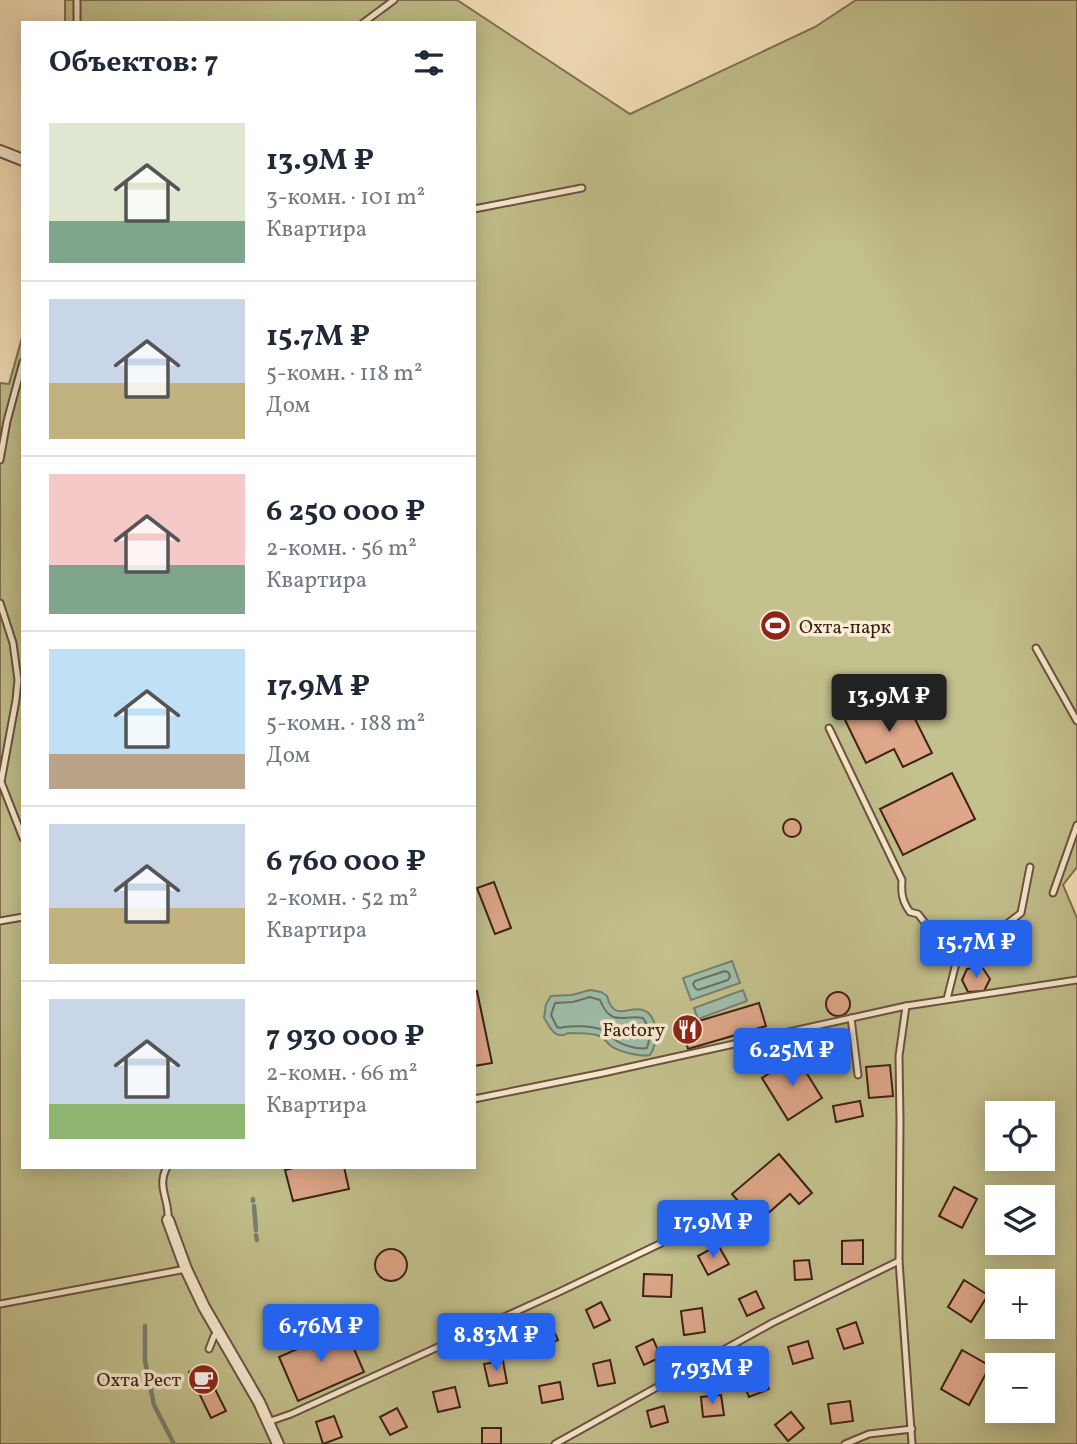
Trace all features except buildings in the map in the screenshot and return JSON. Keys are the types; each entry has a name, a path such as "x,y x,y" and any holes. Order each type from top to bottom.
{"street":[{"path":"0,151 21,159"},
{"path":"168,1220 186,1269 278,1444"}],"lane":[{"path":"77,0 77,21"},
{"path":"366,21 394,0"},
{"path":"476,209 582,188"},
{"path":"0,460 21,370"},
{"path":"0,603 13,643 19,699 1,782 21,833"},
{"path":"1036,648 1077,721"},
{"path":"829,728 902,880 903,902 909,912 918,914 956,963"},
{"path":"1052,893 1077,825"},
{"path":"947,999 956,963 1021,913 1030,867"},
{"path":"0,921 21,917"},
{"path":"476,1099 906,1006 1077,979"},
{"path":"906,1006 899,1056 899,1261 912,1444"},
{"path":"851,1018 858,1074"},
{"path":"166,1169 162,1182 169,1210 168,1220"},
{"path":"268,1422 536,1302 716,1217"},
{"path":"555,1444 772,1323 899,1261"},
{"path":"0,1304 186,1269"},
{"path":"209,1349 218,1331"},
{"path":"845,1444 869,1434 912,1429"}],"shaded area":[{"name":"Охта-парк","path":"65,0 457,0 630,114 815,27 856,0 1077,0 1077,867 1063,885 1077,918 1077,1444 0,1444 0,383 9,384 21,341 21,1169 476,1169 476,21 65,21"}],"water":[{"path":"732,961 740,983 691,1000 683,978"},
{"path":"590,990 607,996 610,1004 618,1011 638,1009 648,1013 656,1030 655,1044 650,1055 636,1055 619,1050 597,1035 560,1035 553,1032 544,1018 546,1004 551,996 572,995"},
{"path":"743,990 747,1001 698,1019 694,1008"}],"waterway":[{"path":"254,1206 256,1230"},
{"path":"256,1235 257,1240"},
{"path":"145,1326 145,1361 154,1405 174,1444"}],"place":[{"name":"Охта-парк","path":"776,626"},
{"name":"Factory","path":"688,1029"},
{"name":"Охта Рест","path":"204,1379"}]}
